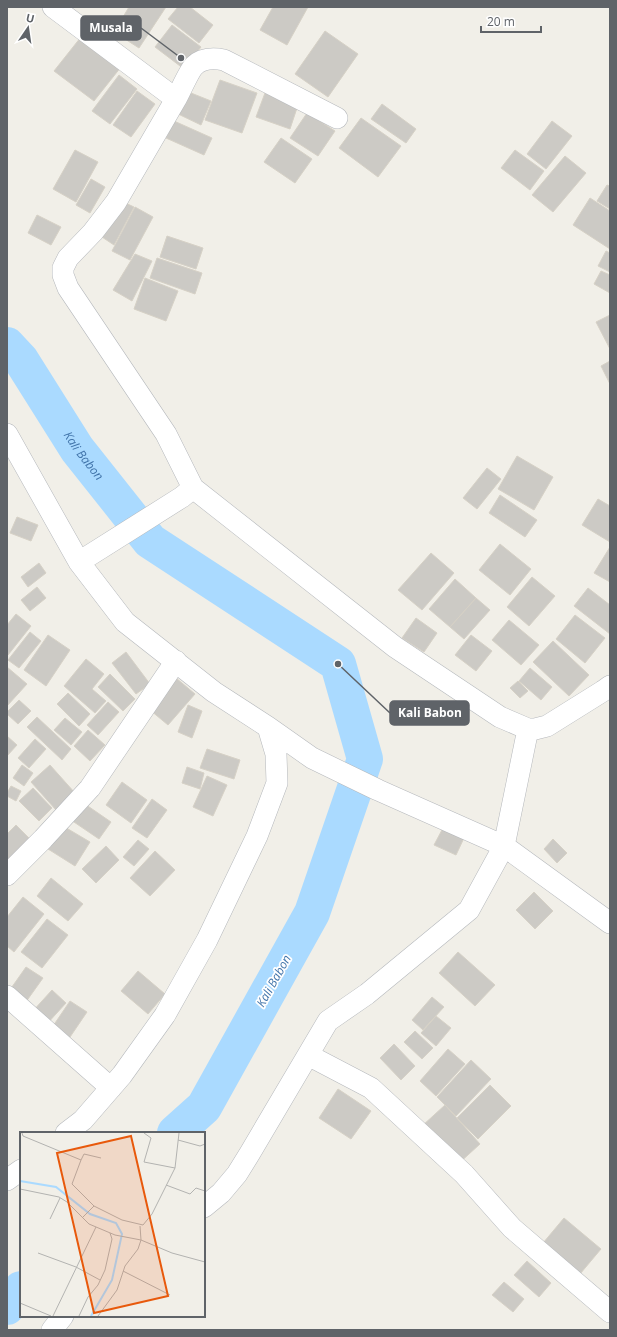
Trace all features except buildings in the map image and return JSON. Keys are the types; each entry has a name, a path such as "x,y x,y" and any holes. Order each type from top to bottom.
{"street":[{"path":"53,7 176,99"},
{"path":"337,118 224,60 214,58 204,60 194,66 116,202 93,232 68,258 63,268 63,275 68,288 166,434 188,492 395,647 500,718 528,729 547,726 604,692 610,686"},
{"path":"7,434 87,557 125,622 214,692 312,758 378,790 504,846 610,923"},
{"path":"87,557 188,492"},
{"path":"7,875 90,788 176,661"},
{"path":"67,1132 83,1120 122,1075 165,1015 207,940 257,836 277,783 276,754 268,727"},
{"path":"205,1206 221,1193 237,1174 328,1021 367,994 469,910 504,846 528,729"},
{"path":"7,996 111,1088"},
{"path":"308,1055 371,1088 464,1174 512,1228 610,1312"},
{"path":"7,1180 20,1171"},
{"path":"52,1330 62,1317"}],"waterway":[{"name":"Kali Babon","path":"7,345 21,360 77,449 150,541 338,664 365,759 312,913 204,1107 176,1132"},
{"name":"Kali Babon","path":"7,1307 20,1290"}],"place":[{"name":"Musala","path":"181,58"},
{"name":"Kali Babon","path":"338,664"}]}
